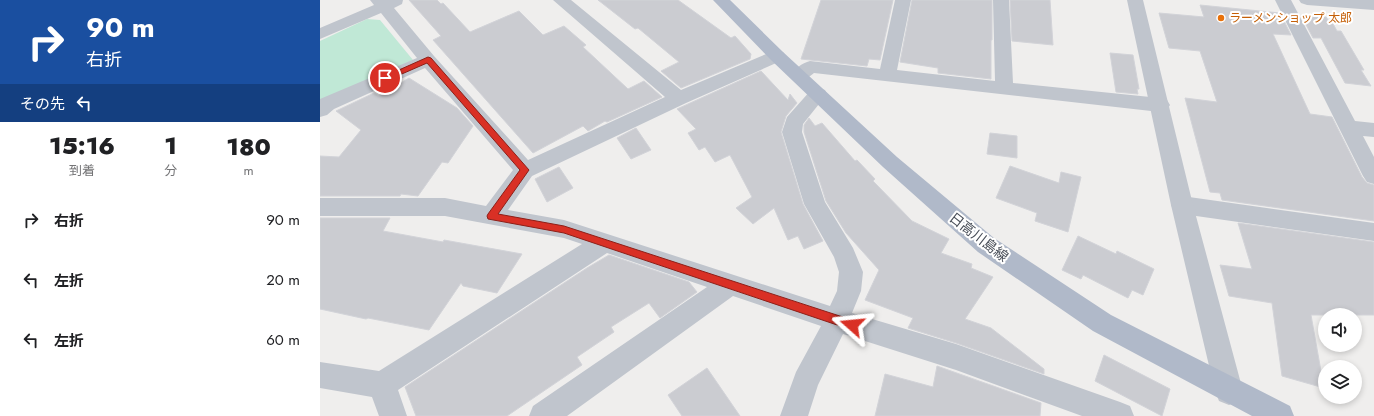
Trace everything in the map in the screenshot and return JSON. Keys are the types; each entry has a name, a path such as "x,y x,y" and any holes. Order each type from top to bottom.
{"main road":[{"name":"日高川島線","path":"721,0 777,56 890,162 986,245 1102,323 1280,416"}],"street":[{"path":"561,0 679,98"},
{"path":"887,76 903,0"},
{"path":"1001,0 1004,89"},
{"path":"1135,0 1182,205 1230,391"},
{"path":"1284,0 1374,176"},
{"path":"1307,0 1338,1 1374,5"},
{"path":"320,34 387,2 428,60 525,170"},
{"path":"491,216 525,170 679,98 777,56"},
{"path":"320,110 327,104 428,60"},
{"path":"799,76 810,67 1160,105"},
{"path":"794,416 806,381 837,320 848,291 851,272 845,255 815,204 792,132 794,122 818,94"},
{"path":"1348,127 1374,130"},
{"path":"1182,205 1374,232"},
{"path":"320,207 445,207 564,229 837,320 956,357 1120,416"},
{"path":"320,375 382,385 603,243"},
{"path":"543,416 731,284"},
{"path":"382,385 393,416"}],"green space":[{"path":"367,19 380,20 413,60 320,103 320,41"}],"building":[{"path":"409,0 437,0 441,4 443,3 470,32 519,11 543,35 564,26 586,45 583,47 628,89 644,81 662,97 607,122 605,121 588,131 583,126 533,153 433,40 441,36"},
{"path":"598,0 678,0 731,38 735,36 751,54 750,59 681,88 661,71 679,62 638,28 635,29"},
{"path":"821,0 893,0 880,60 869,59 867,66 801,59"},
{"path":"912,0 992,0 991,79 938,73 938,68 900,62"},
{"path":"1010,0 1050,0 1053,45 1012,41"},
{"path":"1200,5 1280,13 1291,35 1273,34 1310,114 1332,117 1362,177 1367,183 1374,185 1374,221 1222,200 1220,193 1210,192 1185,98 1217,102 1200,51 1169,48 1159,13 1204,17"},
{"path":"1301,15 1326,17 1330,23 1332,22 1337,31 1341,31 1364,70 1361,70 1371,86 1345,83 1321,38 1313,38"},
{"path":"1110,53 1133,55 1139,89 1137,89 1138,94 1116,92"},
{"path":"761,71 788,100 790,94 797,103 786,116 781,132 803,204 823,241 804,249 798,236 788,240 774,208 753,224 736,208 752,197 730,155 715,162 705,147 699,150 688,133 696,129 677,109"},
{"path":"409,78 457,108 473,126 448,163 442,162 418,196 401,194 400,196 320,196 320,156 339,157 361,130 336,111 374,93 379,96"},
{"path":"809,118 815,126 822,123 855,161 857,160 875,179 873,181 912,221 949,239 941,253 972,264 971,268 993,277 965,319 991,328 1044,369 1044,374 908,328 913,318 865,300 879,270 846,233 826,201 804,132 804,125"},
{"path":"636,128 651,150 631,159 617,138"},
{"path":"990,133 1017,136 1017,158 987,154"},
{"path":"1010,166 1059,183 1061,172 1081,177 1068,232 1035,221 1037,213 996,198"},
{"path":"559,167 573,188 547,202 535,179"},
{"path":"320,218 390,218 383,231 522,254 497,293 463,286 461,283 429,330 368,318 366,319 320,309"},
{"path":"1238,223 1374,242 1374,315 1362,315 1362,308 1318,308 1318,315 1311,315 1319,360 1318,386 1282,376 1272,303 1229,296 1220,265 1252,269"},
{"path":"1078,236 1116,254 1117,251 1154,269 1143,295 1132,290 1128,298 1083,275 1081,279 1062,270"},
{"path":"609,255 689,282 697,292 660,318 649,303 611,327 614,332 577,357 582,365 507,416 416,416 405,387"},
{"path":"1104,355 1170,389 1162,416 1095,381"},
{"path":"937,366 1041,403 1040,416 875,416 885,374 933,387"},
{"path":"707,368 740,416 682,416 668,395"}],"place":[{"name":"ラーメンショップ 太郎","path":"1221,18"}],"route":[{"path":"385,78 428,60 525,170 491,216 564,229 852,325"}]}
